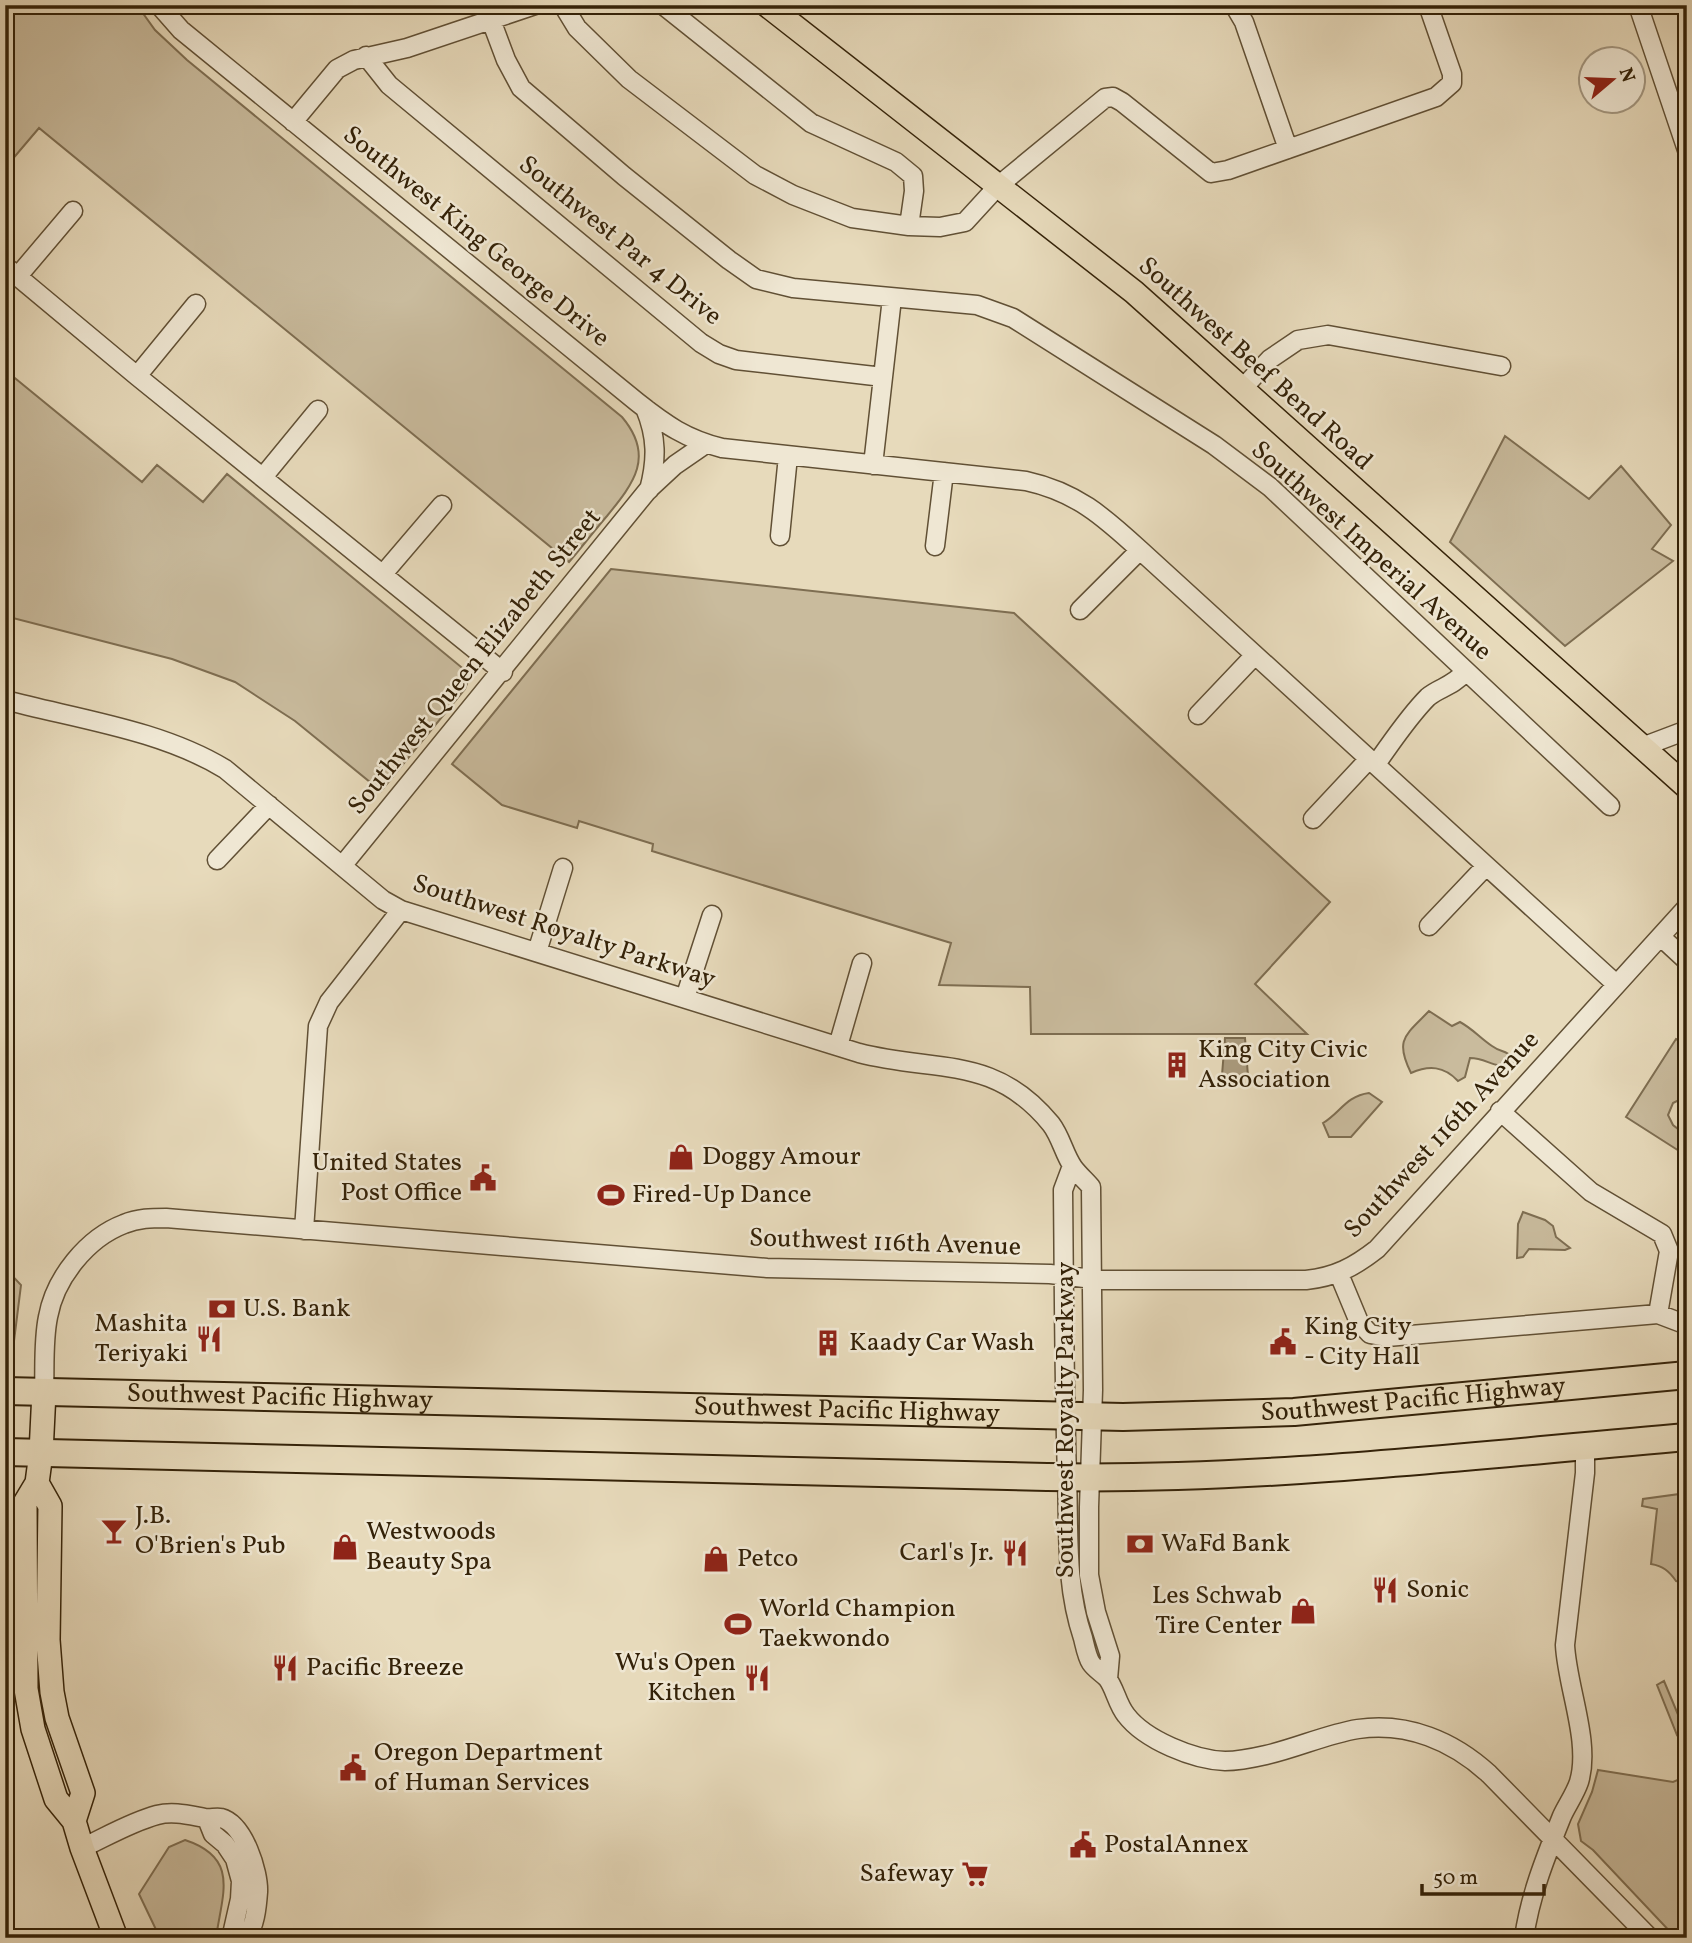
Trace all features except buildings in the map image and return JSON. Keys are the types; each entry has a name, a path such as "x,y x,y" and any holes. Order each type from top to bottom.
{"highway":[{"name":"Southwest Pacific Highway","path":"5,1391 1092,1417 1294,1412 1687,1375"},
{"path":"5,1452 1079,1477 1228,1476 1687,1437"}],"main road":[{"name":"Southwest Beef Bend Road","path":"768,5 1134,292 1687,787"},
{"path":"44,1392 37,1483 50,1506 48,1640 52,1692 57,1718 83,1793 74,1821 116,1938"}],"street":[{"name":"Southwest King George Drive","path":"159,5 181,30 678,433 704,445 1026,481 1060,491 1083,502 1140,550 1616,984"},
{"path":"293,122 337,69 366,56 407,48 535,5"},
{"path":"564,5 577,28 629,79 755,175 793,195 852,218 909,226 940,227 965,222 998,186 1105,98 1113,97 1122,102 1211,173 1219,173 1436,97 1449,88 1452,74 1428,5"},
{"path":"663,5 811,123 896,162 912,176 914,191 909,226"},
{"path":"1234,5 1244,22 1288,149"},
{"path":"1638,5 1687,150"},
{"name":"Southwest Imperial Avenue","path":"491,20 506,60 521,88 624,176 756,279 793,289 977,305 1013,318 1214,446 1270,487 1611,806"},
{"name":"Southwest Par 4 Drive","path":"366,56 389,85 701,343 736,360 883,377"},
{"path":"73,211 12,271 137,376 503,671"},
{"path":"873,465 892,298"},
{"path":"137,376 196,304"},
{"path":"1242,389 1270,359 1298,340 1328,334 1501,366"},
{"name":"Southwest Queen Elizabeth Street","path":"645,408 653,429 656,449 648,491"},
{"path":"264,477 318,410"},
{"name":"Southwest Queen Elizabeth Street","path":"342,866 648,491 675,465 704,445"},
{"path":"780,537 788,456"},
{"path":"935,546 944,472"},
{"path":"383,574 442,505"},
{"path":"1080,610 1140,550"},
{"path":"1198,715 1254,656"},
{"path":"1313,819 1373,762 1432,694 1452,685 1465,672"},
{"name":"Southwest Royalty Parkway","path":"5,700 170,741 200,754 225,769 383,900 401,910 885,1060 956,1068 995,1079 1026,1099 1052,1126 1072,1166 1091,1187 1092,1417 1079,1477"},
{"path":"1642,747 1687,730"},
{"path":"217,860 269,804"},
{"path":"1429,926 1486,866"},
{"path":"537,952 564,868"},
{"name":"Southwest 116th Avenue","path":"44,1392 48,1315 58,1286 83,1252 122,1224 144,1218 767,1268 1092,1279 1306,1280 1339,1275 1377,1249 1687,907"},
{"path":"304,1230 318,1026 335,993 401,910"},
{"path":"685,998 712,915"},
{"path":"1661,937 1687,961"},
{"path":"838,1046 862,963"},
{"path":"1500,1111 1591,1192 1662,1234 1668,1251 1658,1314"},
{"name":"Southwest Royalty Parkway","path":"1072,1166 1063,1190 1065,1417 1079,1477 1096,1612 1111,1656 1108,1679 1128,1718 1143,1732 1182,1751 1212,1759 1236,1760 1265,1755 1359,1729 1406,1730 1436,1738 1476,1762 1650,1938"},
{"path":"1339,1275 1359,1322 1370,1334 1387,1337 1658,1314 1687,1325"},
{"path":"1524,1938 1532,1895 1553,1839 1579,1783 1581,1741 1565,1645 1585,1446"},
{"path":"82,1848 159,1815 221,1818 234,1829 251,1854 256,1869 257,1899 250,1933 245,1938"},
{"path":"207,1819 213,1834 225,1844 235,1859 241,1881 233,1930 236,1938"}],"shaded area":[{"path":"5,5 137,5 155,30 187,60 622,417 637,444 637,469 625,492 569,562 39,128 5,168"},
{"path":"5,370 142,482 157,465 203,502 227,474 466,671 469,678 465,689 381,791 295,721 235,682 172,659 5,616"},
{"path":"1505,436 1589,499 1621,466 1671,525 1652,549 1673,561 1565,646 1450,542"},
{"path":"611,569 1014,613 1330,902 1255,984 1307,1034 1031,1034 1030,987 939,985 951,943 652,851 653,844 579,821 577,828 502,805 452,764"},
{"path":"1429,1011 1452,1026 1460,1022 1465,1025 1492,1046 1509,1054 1515,1061 1514,1064 1501,1066 1470,1058 1465,1077 1458,1081 1447,1072 1436,1068 1411,1073 1403,1052 1405,1038"},
{"path":"1225,1038 1245,1038 1248,1076 1222,1075"},
{"path":"1676,1039 1687,1045 1687,1096 1673,1103 1668,1115 1673,1125 1687,1136 1687,1156 1626,1117"},
{"path":"1369,1093 1382,1102 1351,1137 1329,1137 1323,1123 1349,1101"},
{"path":"1523,1212 1553,1226 1556,1237 1570,1248 1529,1249 1523,1257 1517,1258 1518,1224"},
{"path":"5,1268 21,1285 14,1341 5,1341"},
{"path":"1687,1493 1687,1583 1676,1581 1665,1569 1651,1564 1657,1509 1642,1506 1643,1499"},
{"path":"1664,1681 1679,1717 1684,1720 1687,1728 1677,1735 1657,1685"},
{"path":"1598,1770 1673,1782 1687,1776 1687,1938 1676,1938 1593,1850 1581,1841 1578,1824"},
{"path":"185,1840 214,1857 221,1867 223,1892 216,1938 160,1938 139,1894 169,1847"}],"place":[{"name":"King City Civic Association","path":"1177,1065"},
{"name":"Doggy Amour","path":"681,1157"},
{"name":"United States Post Office","path":"483,1178"},
{"name":"Fired-Up Dance","path":"611,1195"},
{"name":"U.S. Bank","path":"222,1309"},
{"name":"Mashita Teriyaki","path":"209,1339"},
{"name":"King City - City Hall","path":"1283,1342"},
{"name":"Kaady Car Wash","path":"828,1343"},
{"name":"J.B. O'Brien's Pub","path":"114,1531"},
{"name":"WaFd Bank","path":"1140,1544"},
{"name":"Westwoods Beauty Spa","path":"345,1547"},
{"name":"Carl's Jr.","path":"1015,1553"},
{"name":"Petco","path":"716,1559"},
{"name":"Sonic","path":"1385,1590"},
{"name":"Les Schwab Tire Center","path":"1303,1611"},
{"name":"World Champion Taekwondo","path":"738,1624"},
{"name":"Pacific Breeze","path":"285,1668"},
{"name":"Wu's Open Kitchen","path":"757,1678"},
{"name":"Oregon Department of Human Services","path":"353,1768"},
{"name":"PostalAnnex","path":"1083,1845"},
{"name":"Safeway","path":"975,1874"}]}
